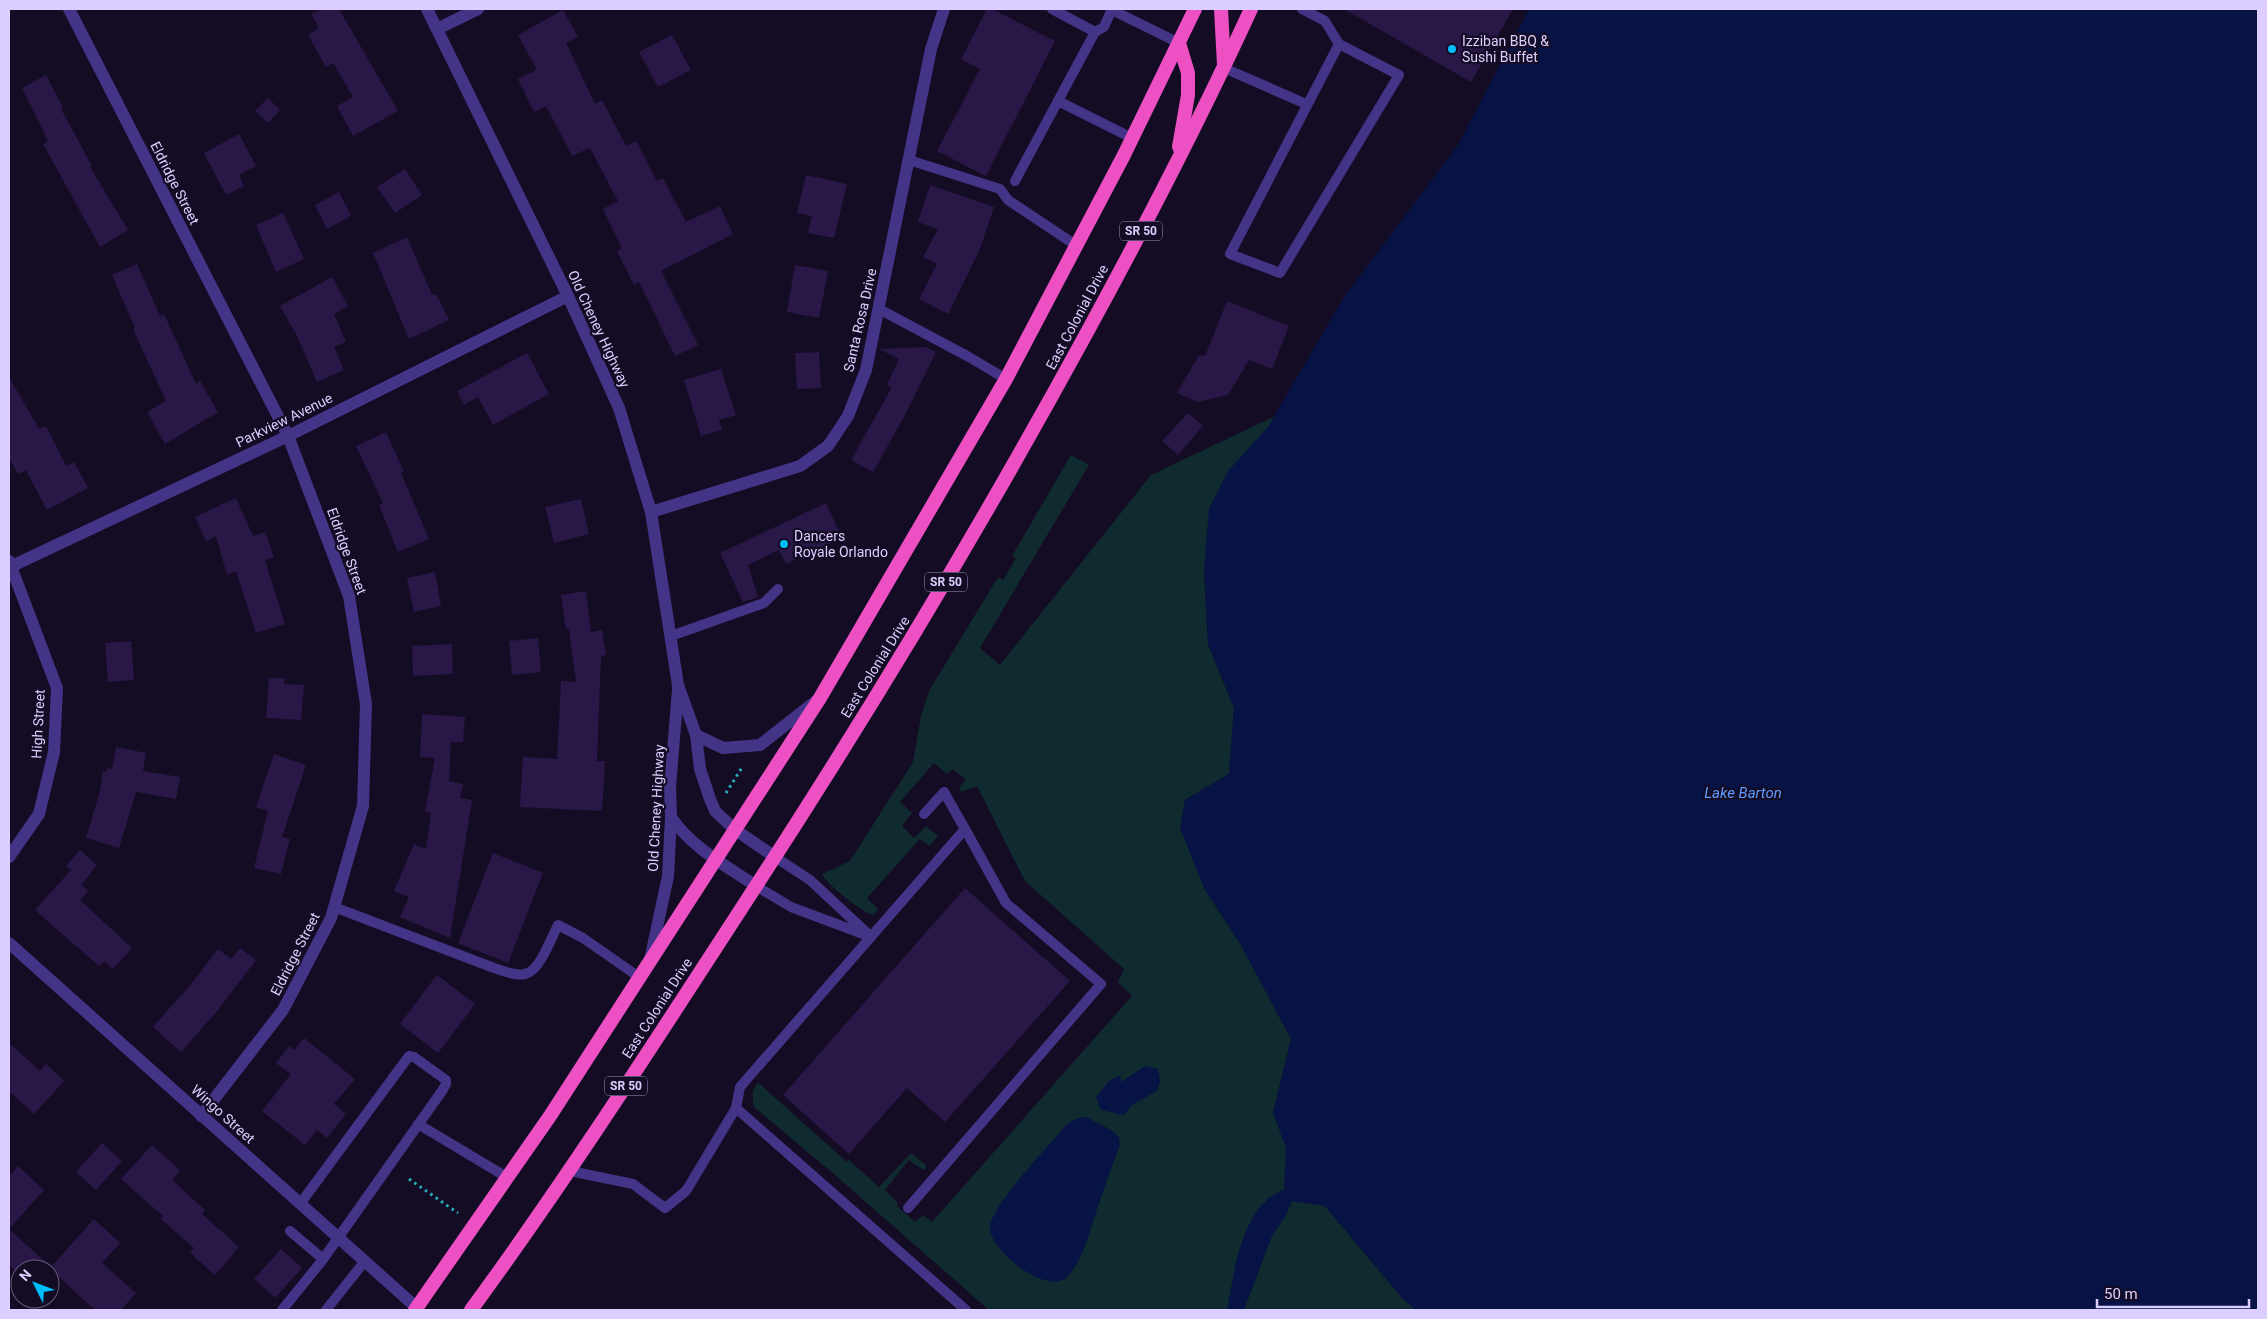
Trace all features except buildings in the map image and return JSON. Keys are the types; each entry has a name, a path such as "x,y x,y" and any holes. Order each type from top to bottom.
{"highway":[{"path":"416,1309 508,1178 820,698 1006,379 1077,246 1195,9"},
{"path":"1221,9 1224,68"},
{"name":"East Colonial Drive","path":"471,1310 570,1171 775,857 908,645 973,536 1113,284 1224,68 1251,9"},
{"path":"1176,163 1188,96 1188,73 1179,43"}],"street":[{"name":"Eldridge Street","path":"69,9 288,436 349,596 366,704 364,806 331,918 283,1010 201,1116"},
{"name":"Old Cheney Highway","path":"426,9 568,296 619,408 651,512 678,685 696,735 700,769 712,805 715,811 734,829 775,857"},
{"path":"437,29 478,9"},
{"name":"Santa Rosa Drive","path":"651,512 800,466 828,446 848,416 866,370 931,49 944,9"},
{"name":"Parkview Avenue","path":"10,563 288,436 568,296"},
{"name":"High Street","path":"9,857 39,814 54,752 56,688 10,563"},
{"name":"Old Cheney Highway","path":"649,962 668,876 672,816 670,787 678,685"},
{"path":"696,735 723,748 760,745 820,698"},
{"path":"672,816 681,831 695,845 756,886"},
{"name":"Wingo Street","path":"9,943 416,1309"}],"lane":[{"path":"1052,9 1095,32"},
{"path":"1302,9 1325,21 1339,44 1399,75 1280,274 1230,254 1306,104 1339,44"},
{"path":"1015,181 1095,32 1104,27 1112,10 1179,43"},
{"path":"1224,68 1306,104"},
{"path":"1058,101 1132,138"},
{"path":"909,160 1000,189 1008,200 1077,246"},
{"path":"878,309 969,357 1006,379"},
{"path":"671,636 764,603 778,589"},
{"path":"908,1208 1101,984 1006,903 944,792 924,814"},
{"path":"570,1171 633,1184 665,1208 686,1191 736,1108 740,1088 965,829"},
{"path":"775,857 810,880 871,937"},
{"path":"756,886 791,907 871,937"},
{"path":"334,907 494,968 516,974 526,974 533,971 538,965 558,925 583,938 639,977"},
{"path":"282,1310 323,1258 446,1084 446,1080 414,1057 408,1056 300,1204"},
{"path":"736,1108 966,1310"},
{"path":"418,1124 508,1178"},
{"path":"290,1231 323,1258"},
{"path":"326,1310 364,1261"}],"path":[{"path":"722,800 743,766"},
{"path":"409,1179 458,1213"}],"green space":[{"path":"1275,416 1204,569 1208,644 1234,708 1229,774 1185,800 1204,888 1241,945 1291,1039 1273,1113 1325,1206 1403,1299 1416,1310 989,1310 754,1107 753,1091 758,1083 761,1085 847,1162 849,1160 879,1187 912,1154 926,1165 926,1168 923,1170 909,1160 885,1190 898,1203 897,1206 915,1222 923,1215 932,1222 1132,996 1118,982 1124,969 1025,881 977,786 961,792 959,787 966,780 953,769 947,774 934,763 900,802 912,813 902,826 914,838 926,826 938,836 929,846 920,839 867,898 878,909 874,915 862,910 846,898 822,874 850,861 913,762 921,716 929,691 998,577 1003,580 1016,558 1012,556 1071,455 1089,465 980,648 1000,665 1151,475"}],"water":[{"name":"Lake Barton","path":"1529,9 2258,9 2258,1310 1416,1310 1403,1299 1325,1206 1292,1201 1285,1217 1272,1236 1244,1310 1227,1310 1235,1266 1250,1222 1268,1199 1284,1189 1286,1148 1273,1113 1291,1039 1241,945 1204,888 1180,828 1185,800 1229,774 1234,708 1208,644 1204,569 1209,509 1228,471 1268,427 1344,297 1458,145"},
{"path":"1145,1066 1158,1069 1160,1081 1157,1091 1132,1105 1124,1115 1101,1110 1096,1097 1109,1081 1120,1075 1121,1082"},
{"path":"1086,1117 1111,1130 1119,1137 1120,1145 1079,1260 1068,1276 1059,1281 1047,1281 1034,1276 1009,1258 992,1236 990,1227 993,1217 1001,1204 1036,1159 1067,1124 1078,1118"}],"place":[{"name":"Izziban BBQ & Sushi Buffet","path":"1452,49"},
{"name":"Dancers Royale Orlando","path":"784,544"}]}
